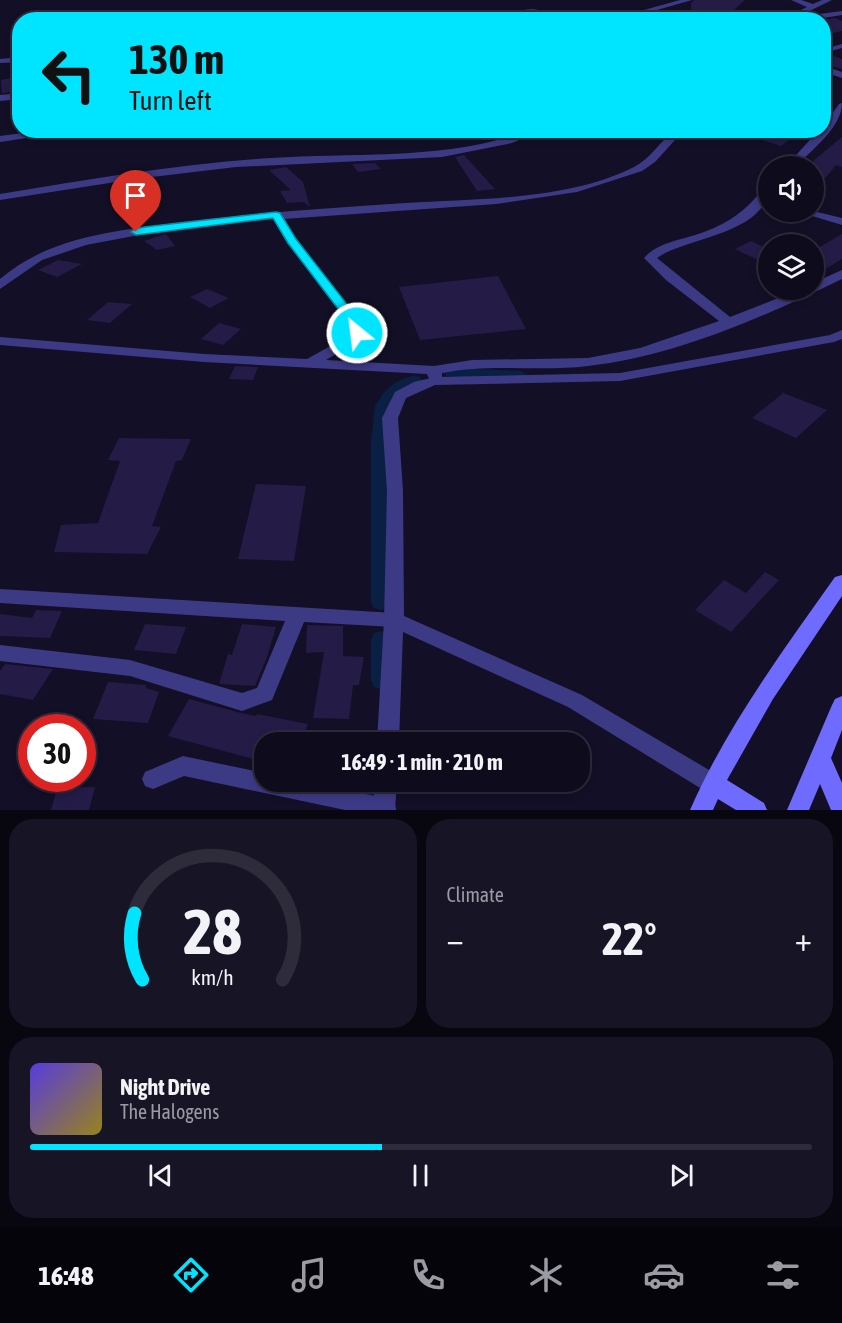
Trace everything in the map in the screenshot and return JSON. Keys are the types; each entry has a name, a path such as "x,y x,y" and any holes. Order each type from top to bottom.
{"main road":[{"path":"701,810 713,784 771,686 842,582"},
{"path":"798,810 842,705"},
{"path":"819,758 842,809"},
{"path":"713,784 756,810"}],"street":[{"path":"642,12 688,0"},
{"path":"795,0 813,7"},
{"path":"802,12 828,0"},
{"path":"515,12 524,10 542,12"},
{"path":"831,122 841,110"},
{"path":"0,196 84,183 269,161 449,153 484,147 513,138"},
{"path":"0,285 10,275 58,249 136,232 276,215 492,201 576,189 630,173 654,160 671,138"},
{"path":"800,156 817,138"},
{"path":"727,321 670,277 650,258 662,249 708,235 730,225 758,204"},
{"path":"276,215 291,240 355,323 357,333 341,346 310,363"},
{"path":"824,217 842,222"},
{"path":"824,283 842,274"},
{"path":"388,732 394,620 395,491 390,418 400,395 456,364 587,362 630,356 672,343 782,300"},
{"path":"0,341 204,358 310,363 434,376 620,377 834,338 842,334"},
{"path":"0,596 118,606 394,620 575,701 713,784"},
{"path":"0,653 130,668 242,702 265,694 297,615"},
{"path":"153,778 183,766 334,796 384,809 385,792"}],"building":[{"path":"694,0 745,0 734,10 745,12 690,12 691,3"},
{"path":"831,19 842,21 842,31 831,33"},
{"path":"831,55 842,59 842,69 831,66"},
{"path":"12,77 12,92 2,93 1,80"},
{"path":"842,137 842,167 836,165 824,180 824,156 819,156"},
{"path":"760,138 792,138 781,146"},
{"path":"464,155 495,189 477,191 455,157"},
{"path":"375,163 381,169 358,172 352,164"},
{"path":"286,167 303,182 310,207 304,202 287,203 280,191 291,190 269,170"},
{"path":"166,234 175,246 157,250 144,241"},
{"path":"842,234 842,259 827,268 824,267 824,245"},
{"path":"751,241 758,244 758,258 756,259 735,249"},
{"path":"58,260 82,264 57,277 38,270"},
{"path":"498,276 526,329 420,340 399,287"},
{"path":"207,289 229,298 210,308 190,297"},
{"path":"108,302 132,304 110,323 87,320"},
{"path":"219,323 241,329 223,345 201,339"},
{"path":"235,366 258,367 253,380 229,379"},
{"path":"783,393 827,410 796,438 752,418"},
{"path":"119,438 191,439 182,460 176,461 152,526 161,527 147,554 54,552 61,525 98,523 120,461 108,460"},
{"path":"256,484 306,486 294,561 238,559"},
{"path":"765,572 779,580 731,632 695,610 724,580 746,593"},
{"path":"36,610 62,611 50,638 0,636 0,614 32,618"},
{"path":"145,624 186,627 176,654 134,650"},
{"path":"242,624 276,627 267,657 255,686 219,684 228,654 232,655"},
{"path":"307,625 343,626 343,656 364,657 359,685 353,685 349,719 313,718 324,652 306,653"},
{"path":"5,664 53,669 33,700 0,694 0,671"},
{"path":"108,682 146,685 146,688 159,692 148,723 96,719 95,714"},
{"path":"189,699 241,713 308,724 305,732 254,732 254,759 168,736"},
{"path":"56,792 94,792 89,810 51,810"}],"waterway":[{"path":"452,373 521,376"},
{"path":"381,602 380,441 383,406 391,394 402,385 414,380"},
{"path":"382,639 382,681"}],"route":[{"path":"136,232 276,215 291,240 355,323 357,333"}]}
